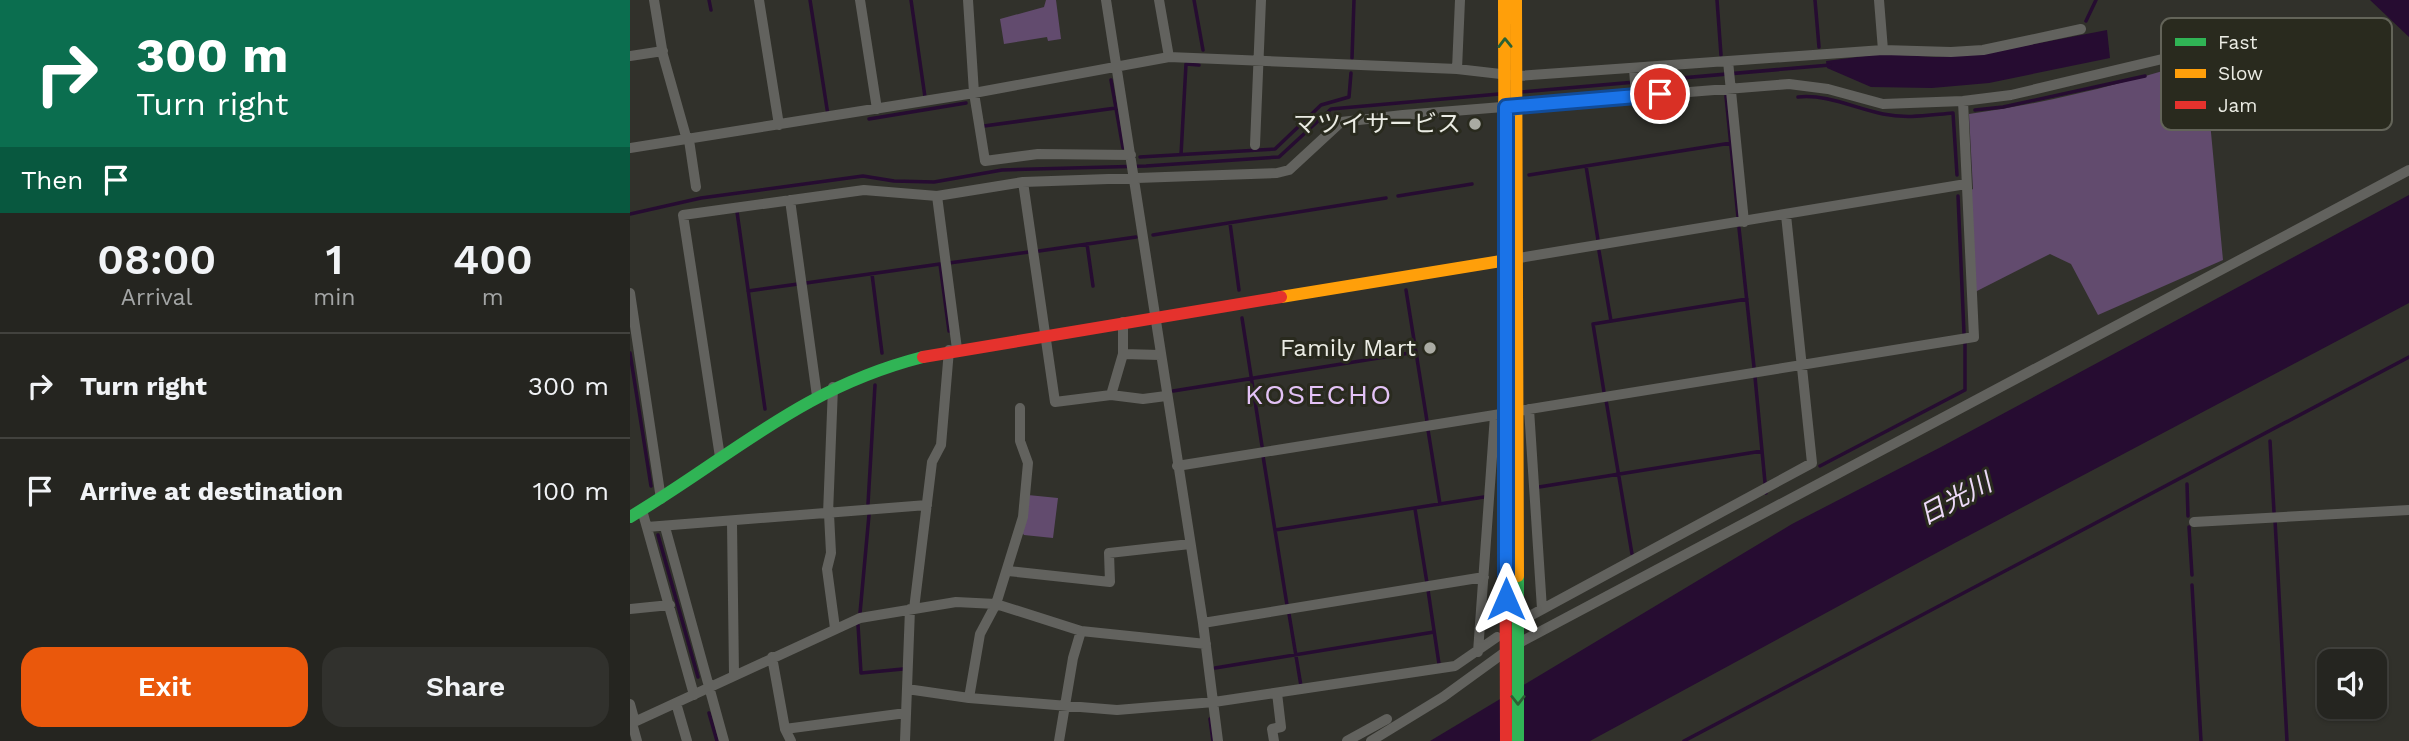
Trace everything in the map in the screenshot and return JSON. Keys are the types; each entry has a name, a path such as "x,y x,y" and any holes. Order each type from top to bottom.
{"main road":[{"path":"1504,0 1512,80"},
{"path":"1506,741 1510,658 1512,80 1516,0"},
{"path":"630,517 661,499 783,414 833,387 895,364 953,350 1513,259"},
{"path":"1512,412 1517,644 1510,658 1518,741"}],"street":[{"path":"654,0 663,51 688,140 696,187"},
{"path":"759,0 779,125"},
{"path":"860,0 877,109"},
{"path":"968,0 974,93 985,161 1038,154 1131,157"},
{"path":"1106,0 1203,623 1218,741"},
{"path":"1159,0 1169,57"},
{"path":"1255,145 1261,0"},
{"path":"1457,69 1460,0"},
{"path":"1879,0 1882,50"},
{"path":"630,148 974,93 1169,57 1457,69 1512,80 1882,50 1983,50 2081,29"},
{"path":"630,56 663,51"},
{"path":"720,457 683,215 864,190 937,196 1023,182 1277,173 1289,170 1341,122 1512,104 1636,96 1731,86 1789,84 1828,89 1883,104 1963,101 2011,95 2161,59"},
{"path":"1728,64 1744,222"},
{"path":"1634,69 1636,96"},
{"path":"1177,466 1974,337 1963,101"},
{"path":"1517,644 2409,170"},
{"path":"1023,182 1055,402 1111,395 1143,399 1166,396"},
{"path":"1513,259 1966,184"},
{"path":"905,741 912,609 932,462 941,445 953,350 937,196"},
{"path":"790,200 817,396"},
{"path":"1528,617 1812,463 1786,215"},
{"path":"630,293 661,499"},
{"path":"1111,395 1123,354 1123,322"},
{"path":"1123,354 1160,355"},
{"path":"833,387 829,514 831,553 827,569 835,628"},
{"path":"969,698 980,635 996,604 1023,517 1028,463 1020,441 1020,408"},
{"path":"1478,652 1484,577 1512,412"},
{"path":"1512,412 1542,609"},
{"path":"647,527 732,523 927,505"},
{"path":"2194,522 2409,509"},
{"path":"642,510 694,695"},
{"path":"732,523 734,675"},
{"path":"665,527 723,741"},
{"path":"1008,571 1110,582 1109,553 1190,544"},
{"path":"1203,623 1484,577"},
{"path":"632,723 860,618 956,601 996,604 1081,631 1206,643"},
{"path":"630,609 670,605"},
{"path":"1059,741 1081,631"},
{"path":"907,689 969,698 1117,710 1214,702 1455,666 1497,637"},
{"path":"772,657 785,729 791,741"},
{"path":"1371,741 1510,658"},
{"path":"1274,741 1272,729 1281,727 1277,693"},
{"path":"676,703 687,741"},
{"path":"630,704 637,741"},
{"path":"785,729 906,713"},
{"path":"1347,741 1387,719"}],"shaded area":[{"path":"1046,0 1056,0 1061,39 1048,41 1047,37 1004,44 1000,19 1044,7"},
{"path":"2161,71 2161,130 2211,130 2223,260 2098,315 2071,264 2050,254 1975,292 1969,191 1973,189 1969,114 2028,104"},
{"path":"1028,495 1058,498 1053,538 1024,535 1021,531"}],"water":[{"path":"2370,0 2409,0 2409,37 2392,18"},
{"path":"2107,30 2110,58 1989,83 1932,88 1871,87 1827,68 1826,61 1881,54 1936,57 1988,53"},
{"name":"日光川","path":"2409,195 2409,303 1953,544 1590,741 1430,741 1792,524 1941,447"}],"waterway":[{"path":"709,0 711,10"},
{"path":"810,0 828,115"},
{"path":"911,0 925,97"},
{"path":"1194,0 1203,50"},
{"path":"1352,58 1354,0"},
{"path":"1717,0 1721,55"},
{"path":"1815,0 1819,47"},
{"path":"2086,21 2096,0"},
{"path":"1181,155 1186,64 1199,65"},
{"path":"1521,92 1830,65"},
{"path":"1140,157 1275,149 1321,105 1349,97 1351,73"},
{"path":"1975,110 2003,107 2145,76"},
{"path":"1111,80 1123,148"},
{"path":"630,214 701,198 863,176 894,181 934,182 1002,170 1146,166 1279,157 1331,109 1499,94"},
{"path":"1726,96 1738,217"},
{"path":"1798,97 1830,99 1901,116 1953,113 1957,175"},
{"path":"869,119 966,103"},
{"path":"984,126 1116,108"},
{"path":"1529,175 1731,143"},
{"path":"1586,166 1598,240"},
{"path":"1398,196 1472,184"},
{"path":"1958,196 1964,333"},
{"path":"1153,235 1386,198"},
{"path":"737,212 765,409"},
{"path":"1230,223 1239,290"},
{"path":"1739,228 1754,367"},
{"path":"1039,251 1136,237"},
{"path":"1087,244 1093,286"},
{"path":"1599,251 1611,321"},
{"path":"949,263 1029,252"},
{"path":"806,283 940,264 949,331"},
{"path":"872,274 882,353"},
{"path":"748,291 798,284"},
{"path":"1406,290 1427,421"},
{"path":"1604,392 1593,324 1747,299"},
{"path":"1242,318 1262,446"},
{"path":"1820,466 1965,390 1965,343"},
{"path":"1173,391 1416,352"},
{"path":"630,353 651,486"},
{"path":"1684,741 2409,357"},
{"path":"1755,377 1766,493"},
{"path":"868,504 875,385"},
{"path":"1606,400 1632,554"},
{"path":"1428,430 1440,504"},
{"path":"2270,441 2274,512"},
{"path":"1539,487 1762,451"},
{"path":"1263,456 1287,605"},
{"path":"2187,484 2188,516"},
{"path":"1275,530 1484,497"},
{"path":"1415,509 1427,583"},
{"path":"860,613 869,515"},
{"path":"2275,520 2287,741"},
{"path":"2189,527 2192,575"},
{"path":"658,535 698,677"},
{"path":"2192,585 2201,741"},
{"path":"1428,590 1439,664"},
{"path":"1289,614 1301,686"},
{"path":"858,625 861,673 903,669"},
{"path":"1215,668 1434,632"},
{"path":"709,713 717,741"},
{"path":"1210,719 1213,741"}],"traffic: fast":[{"path":"630,517 804,405 840,386 923,357"},
{"path":"1518,576 1518,741"}],"traffic: slow":[{"path":"1504,0 1505,393"},
{"path":"1516,0 1518,576"},
{"path":"1281,297 1513,259"}],"traffic: jam":[{"path":"923,357 1281,297"},
{"path":"1505,393 1506,741"}],"place":[{"name":"マツイサービス","path":"1475,124"},
{"name":"Family Mart","path":"1430,348"}],"district":[{"name":"KOSECHO","path":"1319,394"}],"route":[{"path":"1506,599 1506,107 1660,94"}]}
